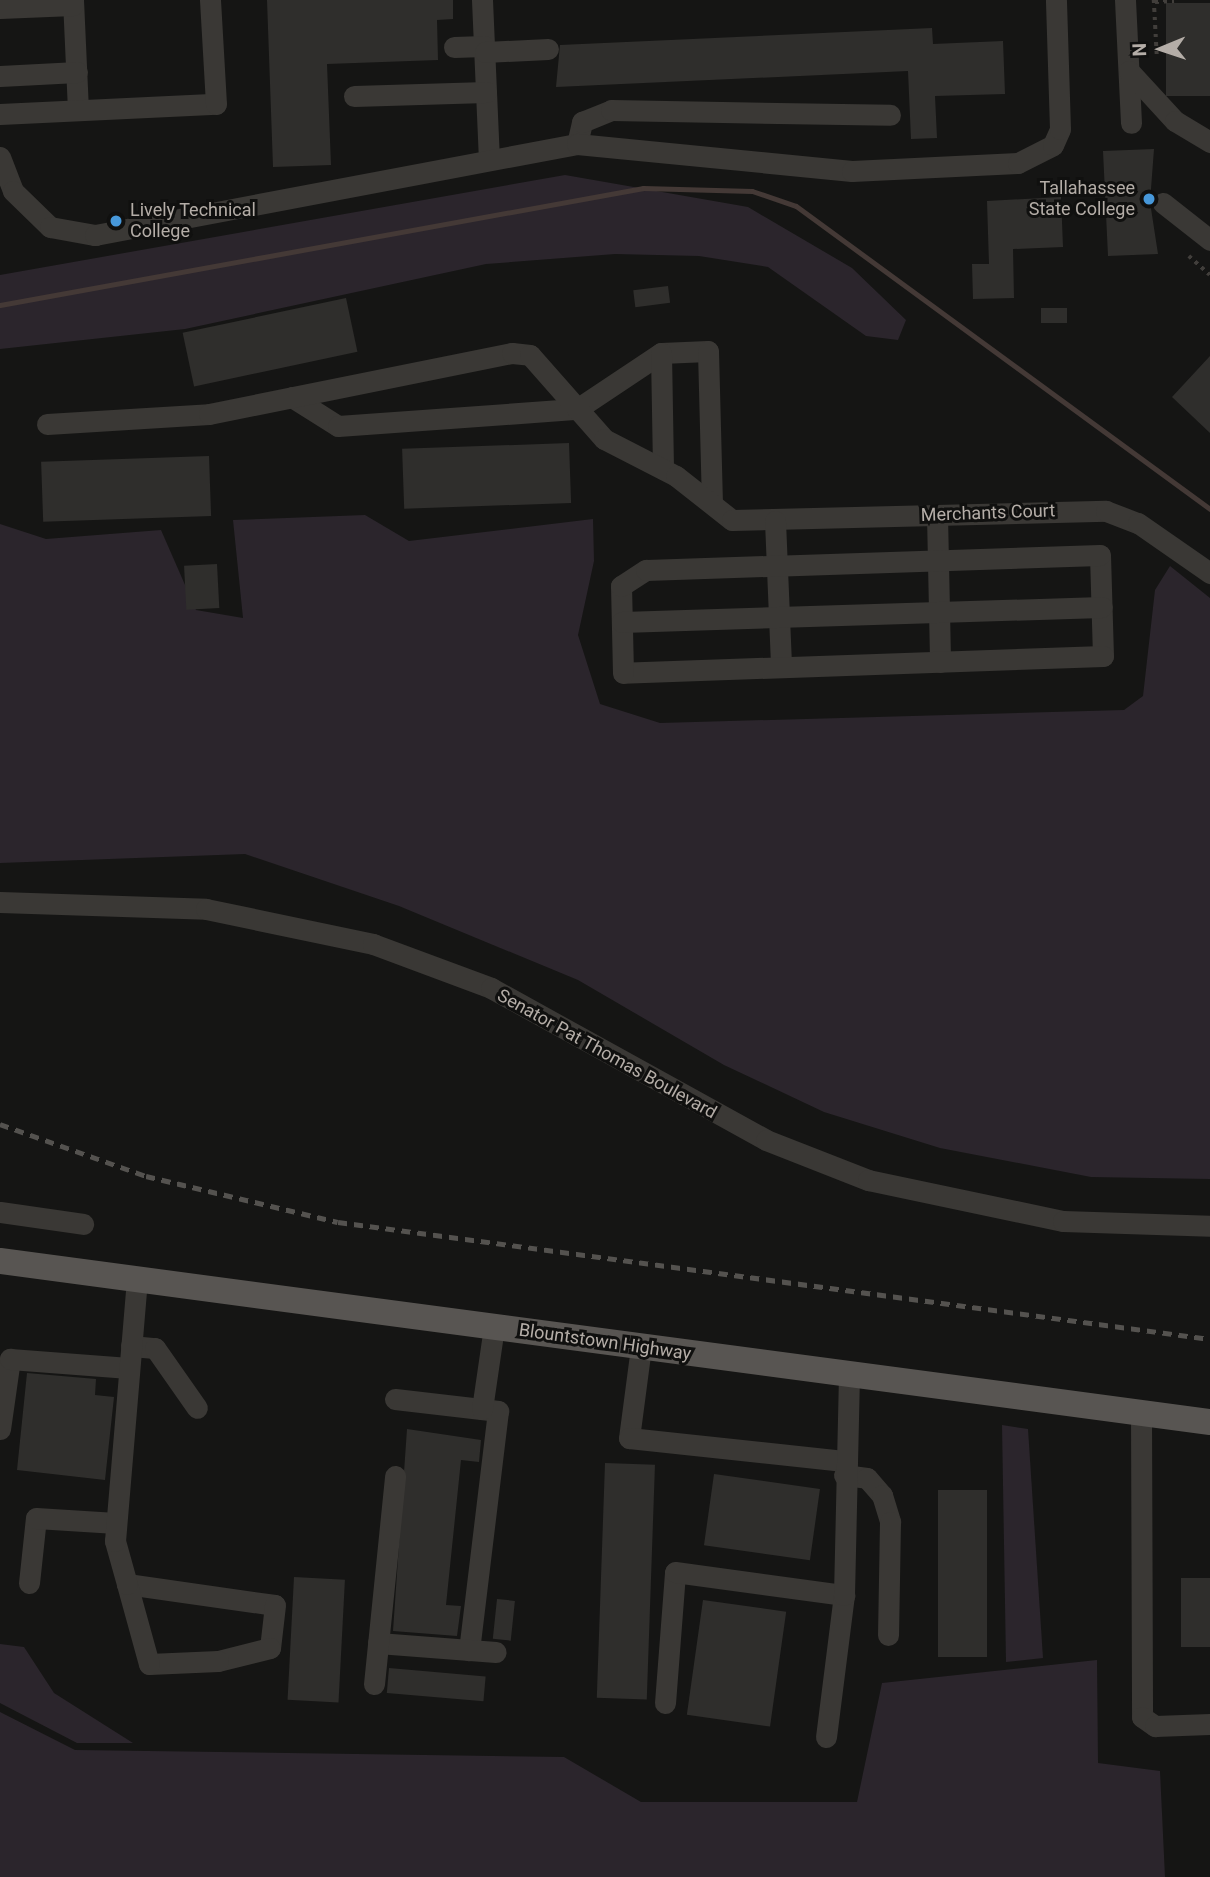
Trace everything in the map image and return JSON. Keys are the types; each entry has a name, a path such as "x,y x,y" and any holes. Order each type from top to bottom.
{"main road":[{"name":"Blountstown Highway","path":"0,1261 1210,1422"}],"street":[{"path":"0,114 216,104 210,0"},
{"path":"482,0 489,160"},
{"path":"0,157 13,191 50,227 95,234 577,144 852,171 1018,163 1046,150 1060,129 1056,0"},
{"path":"1125,0 1131,123"},
{"path":"0,8 73,3 78,110"},
{"path":"454,47 548,49"},
{"path":"1129,71 1175,121 1210,142"},
{"path":"0,76 77,72"},
{"path":"354,96 486,92"},
{"path":"577,144 582,122 611,110 890,115"},
{"path":"1163,203 1210,240"},
{"path":"292,397 338,426 578,409 661,353 708,351 712,503"},
{"path":"47,424 209,414 512,353 530,355 604,439 663,470 712,503"},
{"path":"661,353 663,470"},
{"path":"336,388 338,426"},
{"name":"Merchants Court","path":"712,503 732,520 749,522 1106,511 1138,523 1210,573"},
{"path":"937,515 940,662"},
{"path":"775,521 780,667"},
{"path":"1100,555 1103,656 623,673 621,586 633,575 777,566 1100,555"},
{"path":"622,622 1102,607"},
{"name":"Senator Pat Thomas Boulevard","path":"0,902 206,909 362,942 491,988 689,1101 868,1180 1063,1222 1210,1226"},
{"path":"0,1212 83,1224"},
{"path":"127,1584 275,1605 270,1648 218,1661 149,1664 127,1584 116,1523 137,1279"},
{"path":"482,1409 494,1327"},
{"path":"131,1346 155,1348 197,1408"},
{"path":"640,1347 629,1438 844,1468 867,1478 883,1495 890,1522 888,1635"},
{"path":"0,1429 10,1359 129,1368"},
{"path":"826,1737 844,1595 844,1468 849,1375"},
{"path":"395,1399 498,1411 469,1650"},
{"path":"1141,1413 1140,1708 1145,1723 1154,1726 1210,1724"},
{"path":"374,1684 395,1476"},
{"path":"29,1583 36,1518 116,1523"},
{"path":"665,1703 675,1572 844,1595"},
{"path":"378,1643 496,1652"}],"path":[{"path":"1157,56 1154,1 1174,1"},
{"path":"1189,256 1210,275"}],"shaded area":[{"path":"565,175 748,207 852,268 906,320 898,340 866,336 768,267 699,256 615,254 486,264 185,329 0,349 0,275"},
{"path":"365,515 409,541 593,519 594,561 578,635 600,704 660,723 1124,710 1143,696 1155,590 1170,566 1210,598 1210,1179 1091,1177 940,1148 824,1112 724,1065 578,980 399,906 245,854 0,863 0,524 46,539 161,530 196,610 243,618 233,520"},
{"path":"1002,1425 1028,1429 1043,1658 1006,1662"},
{"path":"0,1644 24,1647 54,1693 133,1743 77,1743 0,1703"},
{"path":"1097,1660 1098,1763 1160,1771 1165,1877 0,1877 0,1712 75,1750 564,1757 641,1802 857,1802 882,1683"}],"building":[{"path":"267,0 453,0 453,19 437,20 438,60 327,64 331,165 273,167"},
{"path":"1166,3 1210,3 1210,96 1166,96"},
{"path":"932,28 933,44 1003,41 1005,94 935,96 937,138 911,139 908,71 556,87 560,45"},
{"path":"1154,149 1150,202 1158,254 1108,256 1103,151"},
{"path":"1061,197 1063,247 1013,249 1014,298 973,299 972,264 989,264 987,201"},
{"path":"668,286 670,303 635,307 633,290"},
{"path":"346,298 357,352 194,387 183,333"},
{"path":"1041,308 1067,308 1067,323 1041,323"},
{"path":"1210,356 1210,433 1172,397"},
{"path":"569,443 571,503 404,509 402,449"},
{"path":"209,456 211,516 43,522 41,462"},
{"path":"217,564 219,608 186,610 184,566"},
{"path":"27,1373 96,1379 95,1395 114,1397 105,1480 17,1470"},
{"path":"407,1429 481,1440 479,1462 461,1460 446,1605 461,1606 457,1636 393,1631"},
{"path":"605,1463 655,1465 647,1700 597,1698"},
{"path":"714,1474 820,1489 810,1560 704,1545"},
{"path":"938,1490 987,1490 987,1657 938,1657"},
{"path":"294,1577 345,1580 338,1703 288,1700"},
{"path":"1181,1578 1210,1578 1210,1647 1181,1647"},
{"path":"497,1599 515,1601 511,1641 493,1639"},
{"path":"703,1600 786,1612 770,1727 687,1715"},
{"path":"389,1668 486,1676 483,1701 387,1693"}],"waterway":[{"path":"0,305 643,188 752,191 796,206 1210,509"}],"railway":[{"path":"0,1124 146,1176 338,1222 1210,1339"}],"place":[{"name":"Tallahassee State College","path":"1149,199"},
{"name":"Lively Technical College","path":"116,221"}]}
